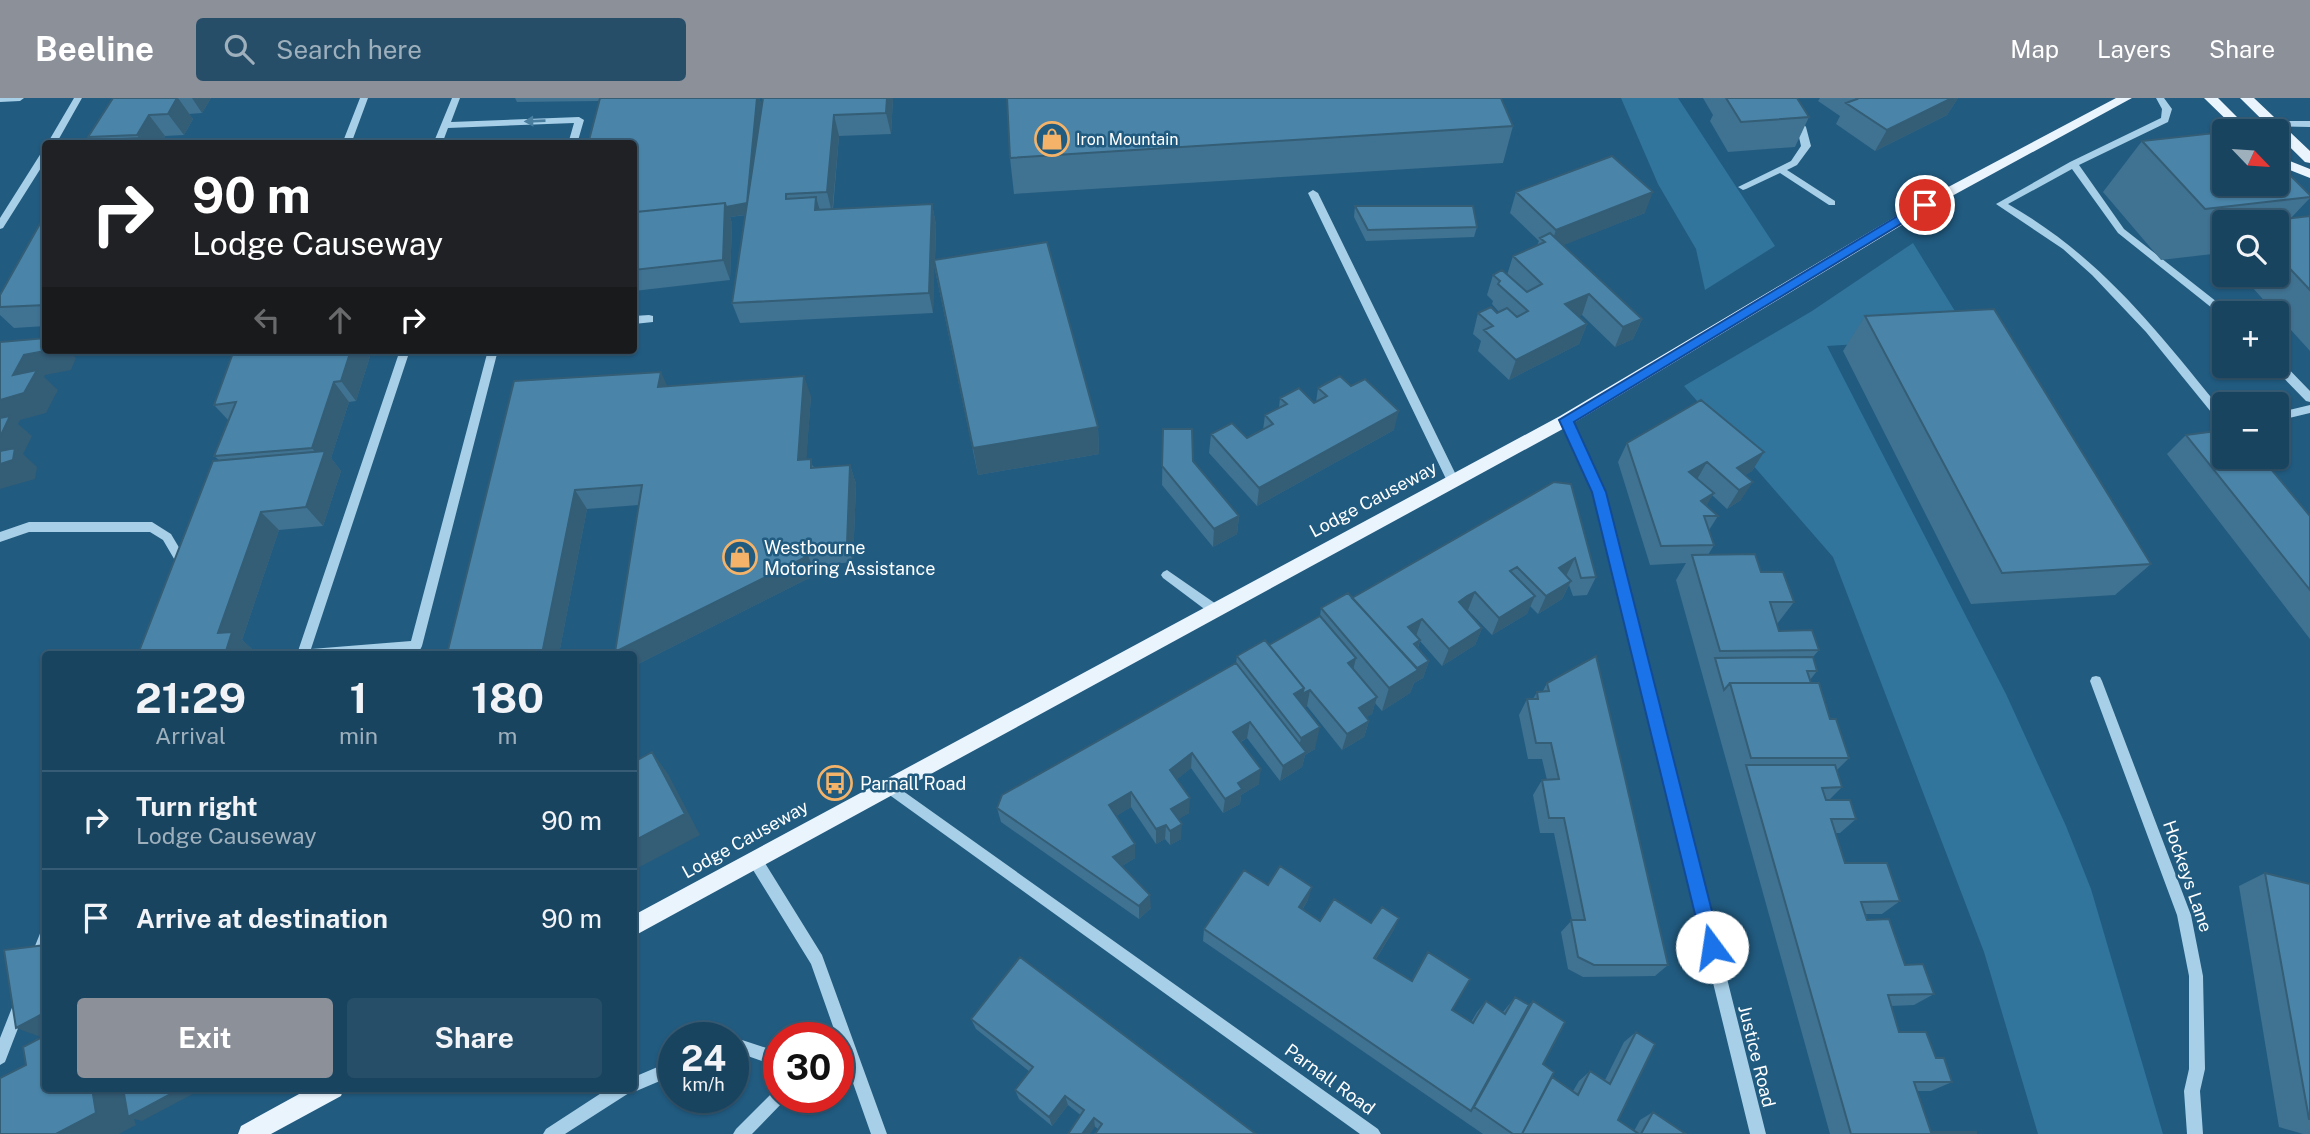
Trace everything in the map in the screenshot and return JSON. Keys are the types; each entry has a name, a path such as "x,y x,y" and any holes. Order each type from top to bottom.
{"main road":[{"name":"Lodge Causeway","path":"637,924 1566,420 1925,205 2126,98"},
{"path":"2210,98 2232,119"},
{"path":"2246,98 2269,119"},
{"path":"2289,139 2310,159"},
{"path":"2289,165 2310,174"},
{"path":"249,1134 326,1092"}],"street":[{"path":"0,99 20,98"},
{"path":"53,140 78,98"},
{"path":"348,140 364,98"},
{"path":"439,140 456,98"},
{"path":"1742,187 1781,170 1802,156 1806,137 1778,98"},
{"path":"2160,98 2167,109 2165,120 2073,164 2121,231 2212,302"},
{"path":"445,125 579,120 573,140"},
{"path":"2289,124 2310,124"},
{"path":"0,226 42,158"},
{"path":"1781,170 1832,203"},
{"path":"1314,193 1453,481"},
{"path":"637,320 649,319"},
{"path":"304,651 404,354"},
{"path":"351,651 415,646 492,354"},
{"path":"2289,376 2310,398"},
{"path":"2289,413 2310,409"},
{"name":"Justice Road","path":"1566,420 1599,492 1758,1134"},
{"path":"0,537 29,527 152,527 167,537 178,552 184,566 180,579"},
{"path":"1167,575 1214,610"},
{"name":"Hockeys Lane","path":"2096,681 2184,915 2192,944 2196,976 2197,1069 2192,1091 2195,1134"},
{"name":"Parnall Road","path":"888,787 1373,1134"},
{"path":"755,860 817,960 836,1022"},
{"path":"0,1057 6,1025 29,980 42,946"},
{"path":"854,1072 879,1134"},
{"path":"637,1083 658,1074"},
{"path":"741,1134 763,1112"}],"lane":[{"path":"2073,164 2001,204 2038,222 2124,297 2212,405"},
{"path":"551,1134 618,1092"}],"shaded area":[{"path":"1621,98 1678,98 1775,246 1705,290 1696,249 1658,184"},
{"path":"1913,243 1971,337 1827,346 2006,694 2066,826 2091,889 2163,1134 2038,1134 1984,952 1833,557 1684,386 1812,311"}],"building":[{"path":"113,98 177,98 168,114 149,115 137,135 88,137"},
{"path":"600,98 757,98 747,203 726,207 725,203 637,212 637,140 589,140"},
{"path":"763,98 887,98 886,113 834,115 827,192 786,194 786,199 816,197 815,210 932,204 929,293 732,303"},
{"path":"1007,98 1501,98 1513,126 1010,158"},
{"path":"1726,98 1797,98 1809,117 1741,122"},
{"path":"1856,98 1952,98 1887,130 1846,103"},
{"path":"2212,133 2212,196 2289,196 2289,174 2310,197 2205,209 2142,141"},
{"path":"158,137 157,140 103,140"},
{"path":"1612,156 1653,192 1556,230 1516,192"},
{"path":"725,203 723,260 637,270 637,212"},
{"path":"1355,206 1473,206 1477,227 1368,230"},
{"path":"2310,216 2310,290 2289,268 2289,218"},
{"path":"42,220 42,305 0,307 0,295"},
{"path":"1550,233 1642,319 1623,327 1589,294 1565,304 1587,324 1516,360 1484,330 1493,326 1478,313 1491,307 1497,313 1507,308 1517,317 1528,311 1498,284 1500,281 1493,275 1502,270 1527,292 1542,284 1513,256 1545,242 1540,238"},
{"path":"1047,242 1098,427 973,448 934,260"},
{"path":"1994,309 2151,564 2002,573 1865,316"},
{"path":"42,338 42,352 24,355 13,375 37,370 24,393 0,400 0,342"},
{"path":"233,354 350,354 341,381 334,382 312,448 214,456 236,402 214,405"},
{"path":"661,372 658,387 804,376 798,460 811,459 811,468 850,465 847,544 805,547 804,558 615,651 642,485 575,490 543,651 448,651 514,381"},
{"path":"1340,376 1351,386 1365,379 1399,411 1259,488 1211,434 1232,423 1247,438 1273,424 1265,415 1287,404 1280,398 1299,388 1314,403 1327,396 1318,388"},
{"path":"1701,400 1764,452 1737,468 1753,482 1739,490 1707,462 1689,472 1714,493 1701,501 1718,516 1704,516 1714,545 1661,546 1627,443"},
{"path":"10,416 0,437 0,418"},
{"path":"1163,429 1192,429 1193,461 1239,516 1214,529 1162,466"},
{"path":"2212,432 2212,468 2186,435"},
{"path":"15,448 13,460 0,464 0,451"},
{"path":"325,451 306,507 261,512 218,633 232,632 226,651 139,651 213,461"},
{"path":"2213,469 2271,469 2310,516 2310,590"},
{"path":"1554,482 1571,484 1596,577 1581,578 1575,558 1559,568 1571,581 1546,596 1517,567 1510,571 1535,596 1499,618 1475,592 1467,596 1459,602 1482,628 1449,649 1422,619 1408,627 1420,640 1414,644 1429,661 1417,668 1352,598"},
{"path":"1755,554 1761,572 1783,572 1794,602 1770,602 1779,631 1812,630 1819,650 1720,651 1692,555"},
{"path":"1348,593 1418,670 1389,688 1321,608"},
{"path":"1320,616 1356,658 1348,663 1377,697 1359,708 1369,721 1347,734 1310,690 1302,694 1304,688 1269,645"},
{"path":"1265,640 1304,688 1294,694 1320,727 1301,738 1237,656"},
{"path":"1596,656 1668,965 1594,965 1578,957 1571,920 1585,920 1564,818 1549,818 1542,780 1559,779 1551,743 1536,743 1527,699 1538,699 1537,692 1549,691 1547,683"},
{"path":"1813,657 1817,671 1807,671 1811,683 1730,683 1724,690 1715,658"},
{"path":"1236,663 1306,752 1283,766 1250,722 1233,732 1261,769 1238,783 1242,789 1225,799 1192,753 1170,770 1190,798 1171,809 1182,824 1170,831 1166,825 1156,829 1131,792 1109,805 1135,844 1113,857 1150,895 1139,906 997,808 1002,795"},
{"path":"1730,683 1819,683 1830,719 1836,719 1849,758 1751,758"},
{"path":"652,752 685,814 637,839 637,760"},
{"path":"1746,765 1835,765 1842,787 1822,788 1826,800 1850,800 1856,819 1831,819 1845,863 1887,863 1900,901 1861,902 1867,920 1889,919 1905,965 1923,964 1934,994 1888,995 1899,1032 1926,1032 1936,1058 1944,1058 1952,1082 1914,1082 1931,1132 1976,1134 1851,1134"},
{"path":"1280,866 1312,887 1299,907 1320,921 1334,899 1371,923 1382,907 1399,918 1374,958 1412,981 1428,952 1470,979 1452,1010 1473,1023 1486,1001 1505,1014 1515,997 1529,1005 1471,1111 1204,929 1244,870 1268,885"},
{"path":"2265,873 2310,884 2310,1119 2309,1119"},
{"path":"42,945 42,1014 16,1028 4,950"},
{"path":"1020,957 1256,1134 1095,1134 1102,1124 1094,1118 1082,1134 1068,1134 1084,1110 1065,1096 1049,1117 1015,1090 1033,1067 971,1019"},
{"path":"1533,1001 1565,1022 1543,1064 1554,1072 1522,1134 1513,1134 1474,1107"},
{"path":"1636,1032 1655,1044 1618,1120 1639,1134 1522,1134 1552,1077 1578,1095 1590,1071 1610,1084"},
{"path":"42,1037 42,1092 93,1092 96,1113 56,1134 0,1134 0,1078 26,1065 23,1047"},
{"path":"124,1092 175,1092 128,1117"},
{"path":"1653,1112 1686,1134 1641,1134"}],"place":[{"name":"Iron Mountain","path":"1052,139"},
{"name":"Westbourne Motoring Assistance","path":"740,557"},
{"name":"Parnall Road","path":"835,783"}],"route":[{"path":"1712,947 1599,492 1566,420 1925,205"}]}
